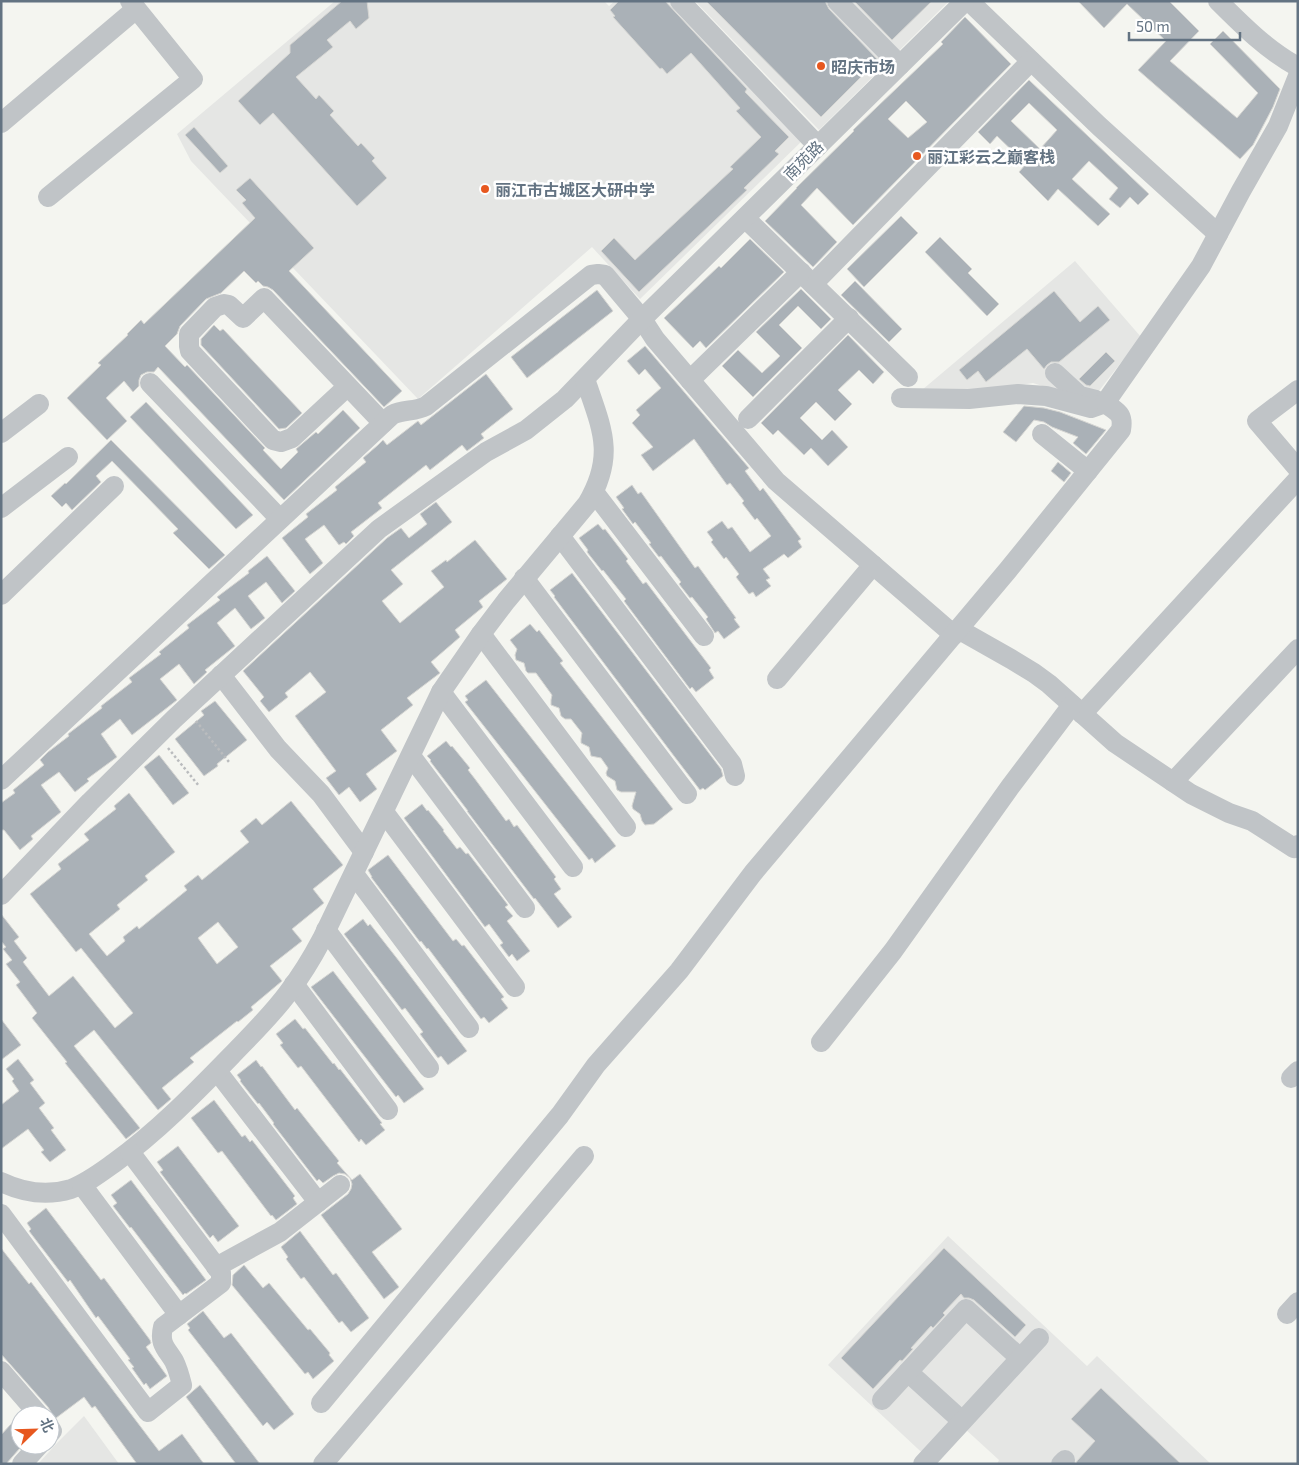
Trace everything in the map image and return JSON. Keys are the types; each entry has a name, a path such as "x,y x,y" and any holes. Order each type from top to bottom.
{"street":[{"path":"680,1 818,146"},
{"path":"837,1 900,65"},
{"path":"967,1 1099,126 1218,234"},
{"name":"南苑路","path":"4,884 186,708 379,529 486,452 506,442 538,421 565,399 642,319 967,1"},
{"path":"1218,1 1246,29 1282,58 1298,67"},
{"path":"1,123 133,5 194,79 48,197"},
{"path":"690,380 807,278 1031,61"},
{"path":"901,398 969,399 1018,394 1046,396 1092,408 1105,403 1201,266 1240,191 1278,126 1298,76"},
{"path":"745,218 908,377"},
{"path":"1,780 383,423 397,412 417,410 426,406 591,275 598,274 605,275 642,319 655,339 776,481 873,565 956,632 1011,658 1034,673 1115,743 1173,782 1207,803 1252,821 1294,848 1298,845"},
{"path":"348,386 292,438 281,442 273,440 190,351 189,334 215,307 224,304 229,305 243,318 264,298 348,386 383,423"},
{"path":"748,419 848,318"},
{"path":"320,1403 560,1115 596,1066 679,971 753,873 1008,570 1121,430 1121,415 1105,403 1080,396 1055,373"},
{"path":"1,1182 17,1189 35,1193 59,1192 82,1185 92,1179 130,1152 172,1116 274,1011 294,984 326,930 441,692 481,634 524,578 587,504 594,492 602,467 604,440 602,427 585,379"},
{"path":"150,383 280,519"},
{"path":"1298,390 1257,422 1298,470"},
{"path":"1,433 39,404"},
{"path":"1042,434 1088,472"},
{"path":"1,508 68,457"},
{"path":"821,1042 893,951 1010,787 1077,710 1298,479"},
{"path":"1,595 114,486"},
{"path":"594,492 704,636"},
{"path":"560,536 732,764 735,776"},
{"path":"777,679 873,565"},
{"path":"524,578 687,794"},
{"path":"481,634 626,827"},
{"path":"1173,782 1298,649"},
{"path":"221,675 278,749 321,794 364,852"},
{"path":"441,692 573,867"},
{"path":"411,756 525,908"},
{"path":"384,812 515,987"},
{"path":"354,874 469,1028"},
{"path":"326,930 429,1068"},
{"path":"294,984 388,1110"},
{"path":"216,1071 318,1202"},
{"path":"1,1214 148,1412 182,1385 174,1362 164,1347 163,1327 221,1283 221,1273 130,1152"},
{"path":"323,1464 584,1156"},
{"path":"82,1185 180,1315"},
{"path":"216,1267 280,1232 340,1185"},
{"path":"882,1400 966,1308 1020,1358"},
{"path":"922,1464 1039,1338"},
{"path":"1,1370 31,1405"},
{"path":"908,1372 962,1421"}],"path":[{"path":"186,708 229,762"},
{"path":"158,735 199,786"}],"shaded area":[{"name":"丽江市古城区大研中学","path":"335,1 604,1 609,6 615,1 670,1 804,139 640,299 592,247 418,399 191,161 177,134"},
{"name":"昭庆市场","path":"695,1 949,1 819,130"},
{"path":"1075,261 1141,337 1091,401 1033,383 955,395 922,390"},
{"path":"948,1236 1087,1366 1097,1356 1211,1464 997,1464 999,1460 964,1428 932,1462 828,1365"},
{"path":"84,1416 119,1464 38,1464 46,1455 60,1455 60,1440"}],"building":[{"path":"342,1 367,1 369,18 356,29 350,21 327,40 333,47 296,77 316,99 319,95 334,111 330,115 358,146 361,143 375,158 372,161 387,178 357,206 273,113 260,125 238,101 290,53 290,45"},
{"path":"619,1 665,1 747,89 745,92 789,137 775,151 779,154 744,188 747,190 639,292 601,251 614,238 635,260 733,169 730,167 761,137 736,111 740,108 691,53 667,74 662,68 660,69 613,17 615,16 610,10"},
{"name":"昭庆市场","path":"706,1 825,1 829,9 878,60 821,117"},
{"path":"854,1 932,1 892,40"},
{"path":"1078,1 1169,1 1199,31 1170,61 1237,118 1258,93 1210,44 1223,31 1280,89 1273,107 1253,145 1240,159 1138,70 1166,41 1127,4 1104,28"},
{"path":"965,17 1011,64 853,225 817,188 801,205 837,242 813,267 765,221 853,130 943,44 941,42","holes":["906,101 927,122 908,138 888,119"]},
{"path":"1029,80 1149,194 1138,205 1130,197 1120,208 1109,199 1118,188 1089,161 1072,179 1110,214 1098,226 1058,189 1048,201 1019,172 1026,164 997,136 990,144 978,132","holes":["1029,103 1057,130 1040,149 1011,121"]},
{"path":"194,127 228,166 220,173 185,135"},
{"path":"250,178 314,248 289,271 402,391 384,407 273,290 263,286 258,281 256,283 244,271 221,293 206,299 180,326 177,334 165,346 185,367 187,365 265,448 263,450 281,469 298,452 296,449 316,432 318,434 343,410 360,428 284,500 158,367 154,372 147,372 141,375 139,386 133,392 124,381 106,398 127,421 107,440 67,398 101,365 98,363 141,320 144,324 255,218 242,203 246,200 236,190"},
{"path":"901,216 918,233 864,287 847,269"},
{"path":"940,237 972,269 968,273 999,304 987,316 925,252"},
{"path":"750,239 784,272 706,348 700,341 693,348 664,318 719,266 721,268"},
{"path":"855,281 902,329 889,342 841,295"},
{"path":"801,289 831,319 821,329 798,306 779,325 802,348 753,397 722,366 738,350 762,373 780,356 756,332"},
{"path":"597,290 613,311 527,378 511,357"},
{"path":"1054,291 1080,322 1098,306 1110,320 1059,362 1051,362 1044,369 1027,349 986,382 978,371 967,380 959,370"},
{"path":"214,325 220,331 223,329 302,413 286,428 279,429 201,345 201,339"},
{"path":"848,335 884,372 873,384 859,370 838,390 852,404 835,421 816,402 800,418 822,440 832,430 848,447 828,466 811,448 804,455 778,430 773,435 761,423"},
{"path":"645,346 749,468 745,471 760,491 763,488 801,539 798,541 802,547 788,558 784,554 763,569 770,578 766,580 771,586 756,597 753,592 749,594 736,577 739,574 711,542 713,540 707,532 722,521 728,529 732,527 750,552 771,536 757,518 755,520 742,503 744,501 730,483 727,485 694,439 653,471 641,455 653,447 632,423 640,415 636,410 661,388 645,369 639,375 627,361"},
{"path":"1106,352 1115,361 1090,386 1086,385 1079,379"},
{"path":"486,374 513,409 481,434 484,438 467,451 462,445 430,470 426,465 378,503 382,508 351,532 354,536 346,544 344,542 339,545 324,525 305,539 323,563 310,574 282,538 308,517 306,514 337,490 335,487 366,462 363,458 383,440 387,445 418,421 421,425"},
{"path":"146,402 253,515 236,529 130,417"},
{"path":"1024,406 1060,412 1106,430 1086,454 1073,443 1078,437 1044,422 1034,420 1016,442 1003,432"},
{"path":"111,440 225,555 209,569 173,533 178,529 112,461 96,476 101,482 72,510 66,503 62,507 51,496"},
{"path":"1058,462 1071,473 1064,482 1051,471"},
{"path":"632,485 638,494 641,492 695,568 698,566 736,618 734,619 740,627 724,639 718,631 715,633 706,619 708,617 692,597 690,598 679,584 681,582 649,544 651,543 635,522 633,524 622,509 624,508 616,497"},
{"path":"436,502 452,522 391,570 403,584 382,601 400,623 444,587 431,571 446,560 447,562 475,540 507,579 479,601 483,607 455,630 460,637 431,662 440,673 407,698 413,705 381,730 397,751 366,774 377,789 360,802 349,787 339,795 326,778 336,771 295,716 326,692 310,672 285,693 288,697 269,712 260,701 264,697 243,671 387,538 401,528 409,538 427,524 420,514"},
{"path":"598,524 603,530 605,529 628,559 626,561 643,584 646,582 711,668 709,670 714,678 696,692 692,687 690,689 624,601 626,599 587,552 588,550 579,538"},
{"path":"267,556 295,591 282,603 266,582 248,596 265,618 251,629 235,608 217,623 235,646 205,670 207,672 194,684 179,664 160,679 177,700 132,735 120,719 101,734 117,757 87,779 89,781 75,792 59,772 41,785 61,812 31,836 33,839 20,850 4,830 1,830 1,803 15,793 13,790 44,765 40,760 48,752 132,682 129,678 161,654 159,652 189,628 187,625 220,600 217,597 249,573 248,571"},
{"path":"572,573 721,769 723,776 705,790 703,788 700,790 554,597 550,590"},
{"path":"530,624 537,632 539,630 563,661 560,663 673,809 654,824 645,825 640,814 632,806 636,792 621,792 617,790 615,781 607,776 608,768 601,758 591,756 589,747 581,743 582,733 571,719 565,719 561,716 559,708 551,705 552,695 536,673 528,673 524,663 516,660 517,649 510,640"},
{"path":"486,680 616,846 595,863 592,858 589,860 465,702 468,700 465,696"},
{"path":"215,701 247,740 204,776 175,739 204,715 201,711"},
{"path":"446,741 470,768 468,770 506,821 509,819 514,827 517,825 556,877 554,879 561,889 554,894 572,917 558,928 534,899 427,756"},
{"path":"159,755 189,793 173,805 144,767"},
{"path":"129,793 175,852 145,876 148,880 117,905 120,909 89,934 107,956 125,941 123,937 137,926 139,929 187,890 184,886 198,875 202,880 249,842 240,831 256,818 262,825 291,801 343,865 313,889 324,903 292,929 302,941 270,966 282,981 251,1007 253,1010 190,1058 194,1062 162,1088 171,1099 158,1110 94,1030 74,1046 140,1128 126,1139 65,1063 67,1062 32,1018 37,1013 16,985 20,982 6,964 12,960 3,949 6,947 1,941 1,914 19,937 14,941 27,958 23,962 49,996 73,976 115,1028 133,1013 81,948 76,952 30,894 61,869 58,864 89,840 84,834 116,809 114,806","holes":["218,922 238,947 217,964 198,938"]},
{"path":"422,804 457,849 460,847 466,854 468,853 508,905 505,907 513,916 507,921 530,951 517,961 512,954 509,957 500,945 503,943 489,924 485,927 404,818"},
{"path":"388,855 453,941 456,939 462,946 464,945 504,997 501,999 508,1008 489,1023 484,1017 481,1019 428,948 420,942 371,877 368,870"},
{"path":"363,919 368,926 370,924 467,1051 448,1065 441,1056 438,1058 420,1034 423,1032 405,1008 402,1010 344,934"},
{"path":"333,971 424,1089 404,1103 398,1095 396,1097 311,987"},
{"path":"1,1019 21,1045 1,1060"},
{"path":"295,1019 303,1029 305,1028 333,1064 340,1069 382,1123 380,1124 385,1130 366,1145 361,1139 359,1142 301,1066 298,1068 280,1045 283,1043 276,1034"},
{"path":"18,1059 34,1080 30,1083 45,1103 39,1108 54,1128 51,1130 66,1150 50,1162 41,1152 44,1150 28,1129 1,1149 1,1105 19,1091 12,1081 14,1079 6,1069"},
{"path":"256,1060 295,1110 297,1108 339,1161 337,1163 352,1180 360,1174 402,1229 372,1252 399,1287 384,1299 321,1215 348,1194 352,1184 350,1178 345,1174 339,1173 323,1183 319,1179 317,1181 259,1103 240,1081 237,1075"},
{"path":"214,1100 242,1137 245,1135 250,1142 252,1140 295,1196 293,1198 297,1204 276,1220 222,1151 218,1153 191,1118"},
{"path":"178,1146 239,1226 218,1242 213,1235 210,1238 160,1172 163,1170 157,1162"},
{"path":"131,1180 206,1280 186,1294 183,1295 113,1206 117,1203 111,1195"},
{"path":"46,1208 101,1280 104,1278 150,1340 151,1343 146,1347 167,1376 150,1389 146,1383 144,1385 132,1368 134,1367 128,1360 130,1359 98,1316 96,1318 70,1280 68,1282 29,1231 31,1229 27,1223"},
{"path":"300,1231 333,1275 336,1273 369,1318 351,1332 342,1321 339,1323 304,1277 301,1279 286,1259 288,1257 281,1247"},
{"path":"1,1248 29,1284 31,1282 159,1451 182,1434 204,1464 137,1464 95,1406 92,1408 84,1397 60,1415 60,1405 46,1405 1,1354"},
{"path":"944,1248 1026,1325 1015,1337 974,1300 964,1298 961,1294 943,1313 945,1315 933,1328 931,1326 902,1361 900,1360 873,1389 841,1358"},
{"path":"244,1265 263,1288 269,1283 330,1353 329,1355 334,1361 313,1379 308,1372 305,1374 232,1285 233,1275"},
{"path":"203,1311 224,1338 231,1333 294,1414 274,1430 267,1422 263,1426 188,1330 190,1328 187,1324"},
{"path":"200,1385 260,1464 236,1464 186,1397"},
{"path":"1101,1388 1181,1464 1076,1464 1095,1441 1071,1419"},
{"path":"10,1425 10,1455 14,1455 6,1464 1,1464 1,1435"}],"place":[{"name":"昭庆市场","path":"821,66"},
{"name":"丽江彩云之巅客栈","path":"917,156"},
{"name":"丽江市古城区大研中学","path":"485,189"}]}
